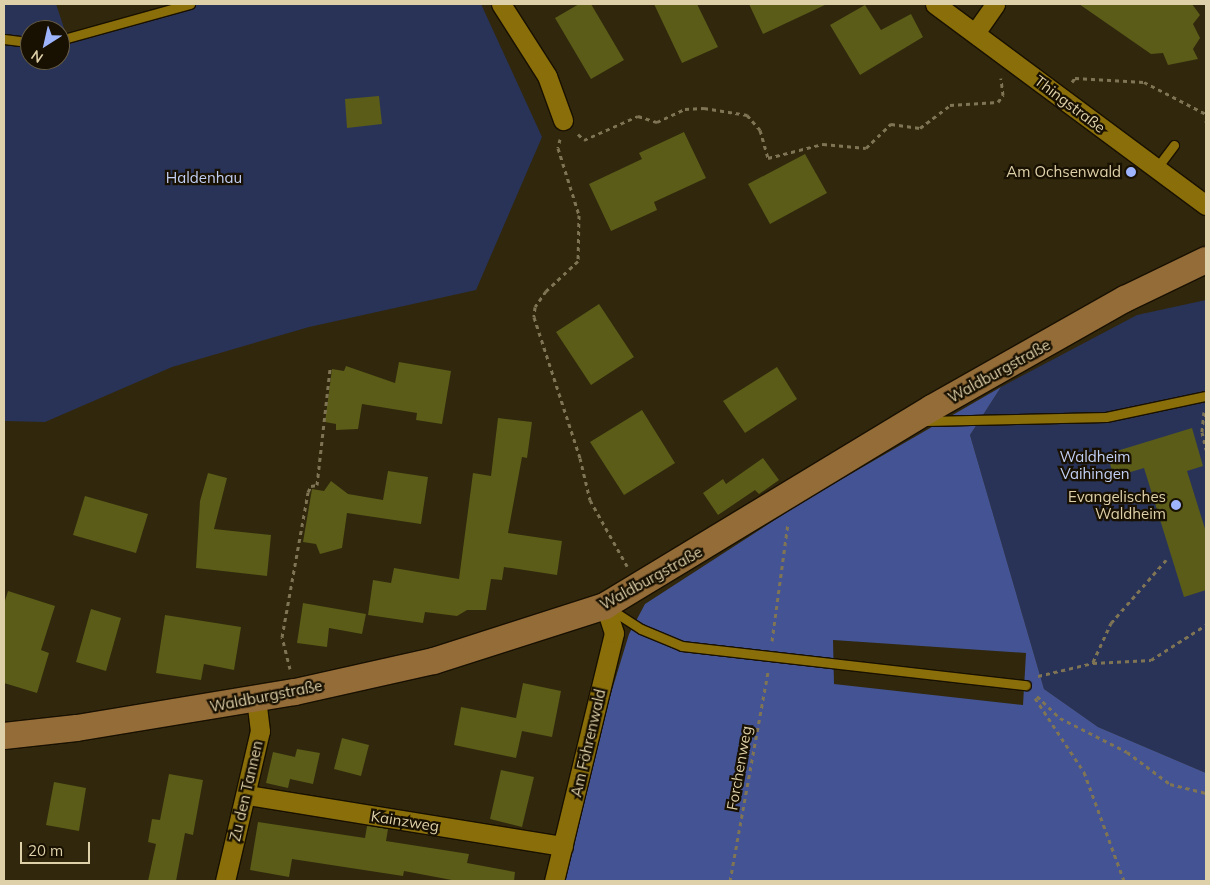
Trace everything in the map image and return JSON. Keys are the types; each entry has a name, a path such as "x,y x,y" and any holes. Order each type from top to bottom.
{"street":[{"path":"501,4 547,76 563,120"},
{"name":"Thingstraße","path":"935,4 1206,205"},
{"path":"975,33 995,4"},
{"name":"Waldburgstraße","path":"4,736 256,700 295,692 434,660 605,606 639,588 910,421 1125,299 1206,260"},
{"name":"Am Föhrenwald","path":"554,881 614,633 605,606"},
{"name":"Zu den Tannen","path":"225,881 247,795 260,731 256,700"},
{"name":"Kainzweg","path":"247,795 563,846"}],"lane":[{"path":"70,37 190,4"},
{"path":"4,39 20,41"},
{"path":"1156,169 1174,145"},
{"path":"910,421 1106,417 1206,401"},
{"path":"605,606 641,629 682,646 770,658 1026,685"}],"path":[{"path":"563,120 584,140 638,116 656,122 685,109 704,108 747,115 760,130 768,158 823,144 866,148 892,124 920,128 950,105 998,102 1003,94 1000,80 1014,62"},
{"path":"1061,97 1075,78 1144,82 1206,114"},
{"path":"563,120 558,148 579,216 578,262 546,291 535,307 534,317 580,458 590,500 639,588"},
{"path":"295,692 282,637 308,492 311,486 317,485 330,369"},
{"path":"1206,401 1202,432 1206,450"},
{"name":"Forchenweg","path":"730,881 770,658 792,493"},
{"path":"1093,663 1111,624 1166,560"},
{"path":"1026,685 1040,675 1093,663 1151,660 1206,625"},
{"path":"1026,685 1060,718 1127,752 1170,784 1206,793"},
{"path":"1026,685 1084,772 1124,881"}],"green space":[{"name":"Haldenhau","path":"4,4 56,4 61,20 20,20 20,70 70,70 70,39 190,4 481,4 542,137 476,290 309,327 172,367 45,422 4,421"},
{"name":"Waldheim Vaihingen","path":"1206,300 1206,773 1098,727 1044,689 970,435 1001,387 1137,315"}],"shaded area":[{"path":"1001,387 970,435 1044,689 1098,727 1206,773 1206,881 554,881 629,634 645,604 804,501","holes":["833,640 1026,653 1023,705 834,684"]}],"building":[{"path":"579,4 591,4 624,60 591,79 555,18"},
{"path":"654,4 697,4 718,47 682,63"},
{"path":"749,4 827,4 763,34"},
{"path":"1079,4 1192,4 1200,15 1193,24 1200,38 1193,49 1198,59 1168,65 1163,53 1151,54"},
{"path":"865,5 881,30 911,14 923,37 860,75 830,25"},
{"path":"379,96 382,124 347,128 345,99"},
{"path":"684,132 706,178 654,202 657,210 611,231 589,184 642,159 639,153"},
{"path":"805,154 827,193 770,224 748,184"},
{"path":"599,304 634,357 591,385 556,332"},
{"path":"399,362 451,371 442,424 416,420 417,413 362,404 358,429 336,430 336,424 325,422 332,369 344,371 346,366 395,383"},
{"path":"777,367 797,399 745,433 723,401"},
{"path":"642,410 675,463 624,495 590,442"},
{"path":"498,418 532,422 527,458 522,457 508,533 562,541 557,575 504,567 502,580 491,579 486,610 467,610 457,616 425,612 423,623 368,615 373,580 391,583 394,568 459,579 473,473 491,476"},
{"name":"Evangelisches Waldheim","path":"1192,428 1203,466 1187,471 1206,532 1206,590 1184,597 1144,468 1114,477 1107,454"},
{"path":"763,458 779,480 759,494 755,490 718,515 703,493 723,479 726,484"},
{"path":"388,471 428,477 421,524 347,513 342,548 320,554 316,544 303,542 312,489 324,491 331,481 348,494 383,500"},
{"path":"208,473 227,478 214,529 271,535 267,576 196,568 200,501"},
{"path":"85,496 148,514 136,553 73,535"},
{"path":"8,591 55,606 41,650 49,653 37,693 4,683 4,604"},
{"path":"303,603 366,614 362,634 329,628 327,647 297,643"},
{"path":"91,609 121,618 106,671 76,662"},
{"path":"165,615 241,627 234,670 204,664 201,680 156,673"},
{"path":"523,683 561,691 552,737 522,731 516,758 454,745 461,707 516,718"},
{"path":"342,738 369,745 361,776 334,769"},
{"path":"297,749 320,753 313,784 290,779 288,788 266,783 273,752 295,757"},
{"path":"501,770 534,777 522,827 490,819"},
{"path":"169,774 203,780 193,835 185,833 176,881 148,881 156,844 148,842 152,819 160,820"},
{"path":"54,782 86,788 79,831 46,825"},
{"path":"258,822 365,838 367,826 388,829 386,841 469,854 467,863 515,872 514,881 457,881 404,871 403,876 292,859 289,877 250,870"}],"place":[{"name":"Am Ochsenwald","path":"1131,172"},
{"name":"Evangelisches Waldheim","path":"1176,505"}]}
